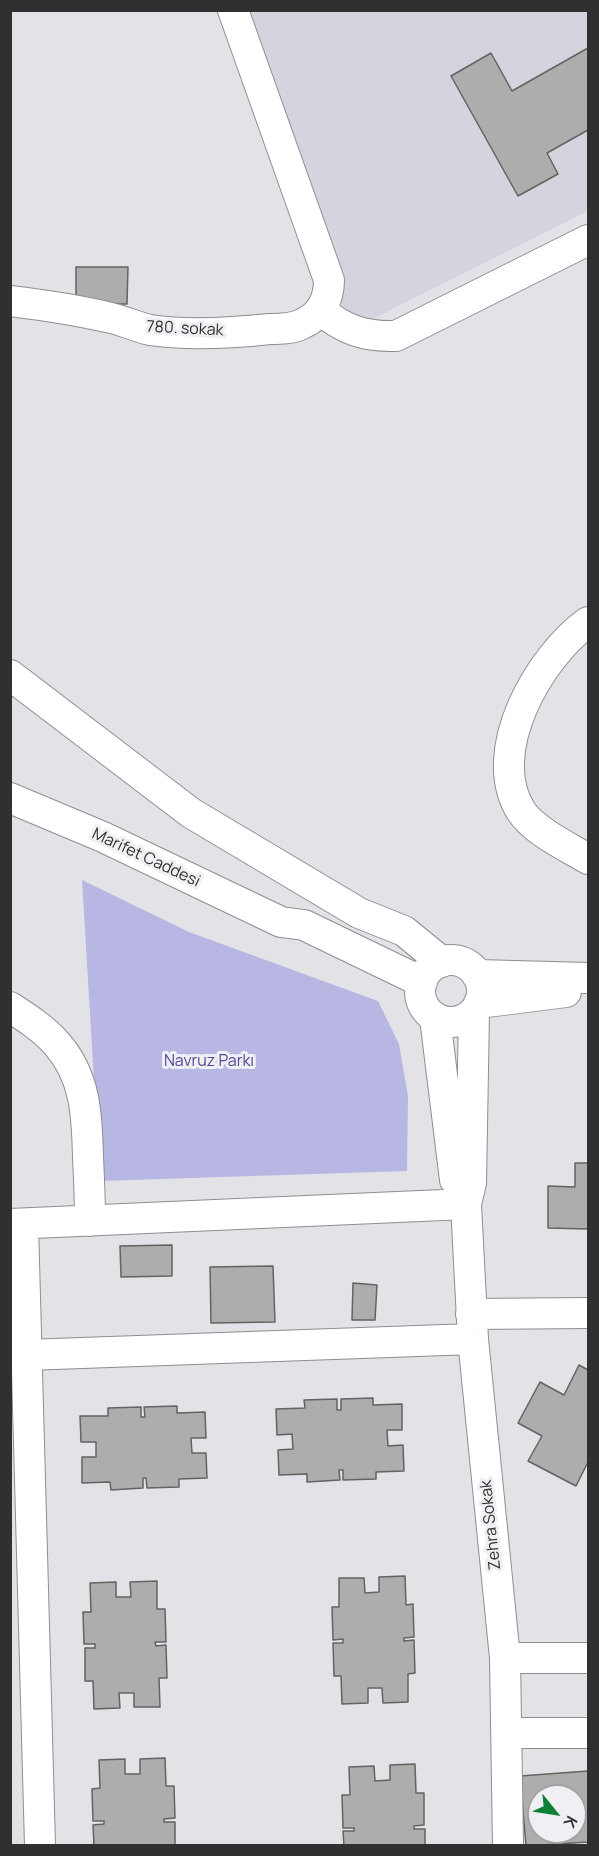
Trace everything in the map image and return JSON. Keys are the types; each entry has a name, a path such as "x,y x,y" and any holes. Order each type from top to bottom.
{"street":[{"path":"233,10 329,280 329,291 321,310 341,326 367,335 396,336 588,240"},
{"name":"780. sokak","path":"10,301 76,310 150,329 186,332 289,328 307,322 321,310"},
{"path":"588,622 561,646 546,663 534,682 517,724 508,768 514,798 531,823 588,859"},
{"path":"10,675 191,813 359,913 404,930 445,1022 456,1022 466,1018 477,997"},
{"name":"Marifet Caddesi","path":"10,798 103,837 281,922 296,935 429,987"},
{"path":"452,961 470,968 477,997 471,1183 466,1204 456,1188 429,987 452,961"},
{"path":"477,997 588,978"},
{"path":"477,997 588,989"},
{"path":"10,1007 45,1031 58,1044 78,1076 87,1114 90,1221"},
{"path":"40,1845 26,1355 16,1224 466,1204"},
{"name":"Zehra Sokak","path":"466,1204 472,1326 505,1658 508,1845"},
{"path":"26,1355 472,1326 588,1312"},
{"path":"505,1658 588,1658"},
{"path":"506,1733 588,1733"}],"shaded area":[{"path":"236,11 588,11 588,211 367,322 345,312"}],"green space":[{"name":"Navruz Parkı","path":"82,880 189,932 378,1001 399,1044 408,1096 407,1171 100,1181"}],"building":[{"path":"588,48 588,130 547,153 558,174 518,196 451,76 491,53 512,91"},
{"path":"76,267 128,267 127,304 76,304"},
{"path":"575,1163 588,1163 588,1229 548,1228 548,1186 575,1187"},
{"path":"172,1245 172,1276 121,1277 120,1246"},
{"path":"273,1266 275,1322 211,1323 210,1267"},
{"path":"353,1283 377,1285 375,1320 352,1320"},
{"path":"579,1365 588,1370 588,1462 576,1486 528,1461 542,1436 518,1423 540,1382 564,1395"},
{"path":"373,1398 373,1405 402,1404 402,1430 387,1430 388,1446 403,1445 404,1471 376,1472 376,1479 343,1480 343,1470 339,1470 340,1480 307,1482 307,1474 279,1475 278,1450 293,1449 292,1434 277,1435 276,1409 305,1408 304,1400 337,1399 337,1410 341,1410 341,1399"},
{"path":"177,1406 177,1413 205,1412 206,1438 191,1438 192,1453 206,1453 207,1478 179,1479 179,1487 147,1488 146,1478 143,1478 143,1488 111,1490 110,1482 82,1483 82,1457 96,1457 96,1442 81,1442 80,1416 108,1416 108,1408 141,1407 141,1417 145,1417 144,1407"},
{"path":"405,1576 406,1605 413,1604 414,1637 404,1638 404,1641 414,1640 415,1673 408,1674 408,1702 383,1703 382,1688 368,1688 368,1703 342,1704 341,1676 334,1676 333,1643 343,1643 343,1639 333,1640 332,1607 339,1607 339,1578 364,1578 365,1593 379,1592 379,1577"},
{"path":"157,1581 157,1609 165,1609 166,1642 155,1642 156,1646 166,1645 167,1678 159,1678 160,1707 134,1707 134,1693 119,1693 120,1708 94,1709 93,1681 85,1681 85,1648 95,1648 95,1644 84,1644 83,1612 91,1612 90,1583 116,1582 116,1597 131,1597 130,1582"},
{"path":"165,1758 166,1786 174,1786 175,1818 164,1819 164,1822 175,1822 175,1846 94,1846 93,1825 104,1824 104,1821 93,1821 92,1789 100,1788 99,1760 125,1759 125,1774 140,1774 140,1759"},
{"path":"415,1764 416,1793 424,1793 424,1825 414,1826 414,1829 425,1829 425,1846 344,1846 343,1831 354,1831 354,1828 343,1828 342,1795 350,1795 349,1767 374,1766 375,1781 390,1780 390,1765"},
{"path":"588,1771 588,1842 587,1784 527,1784 527,1844 557,1844 526,1846 520,1776"}]}
